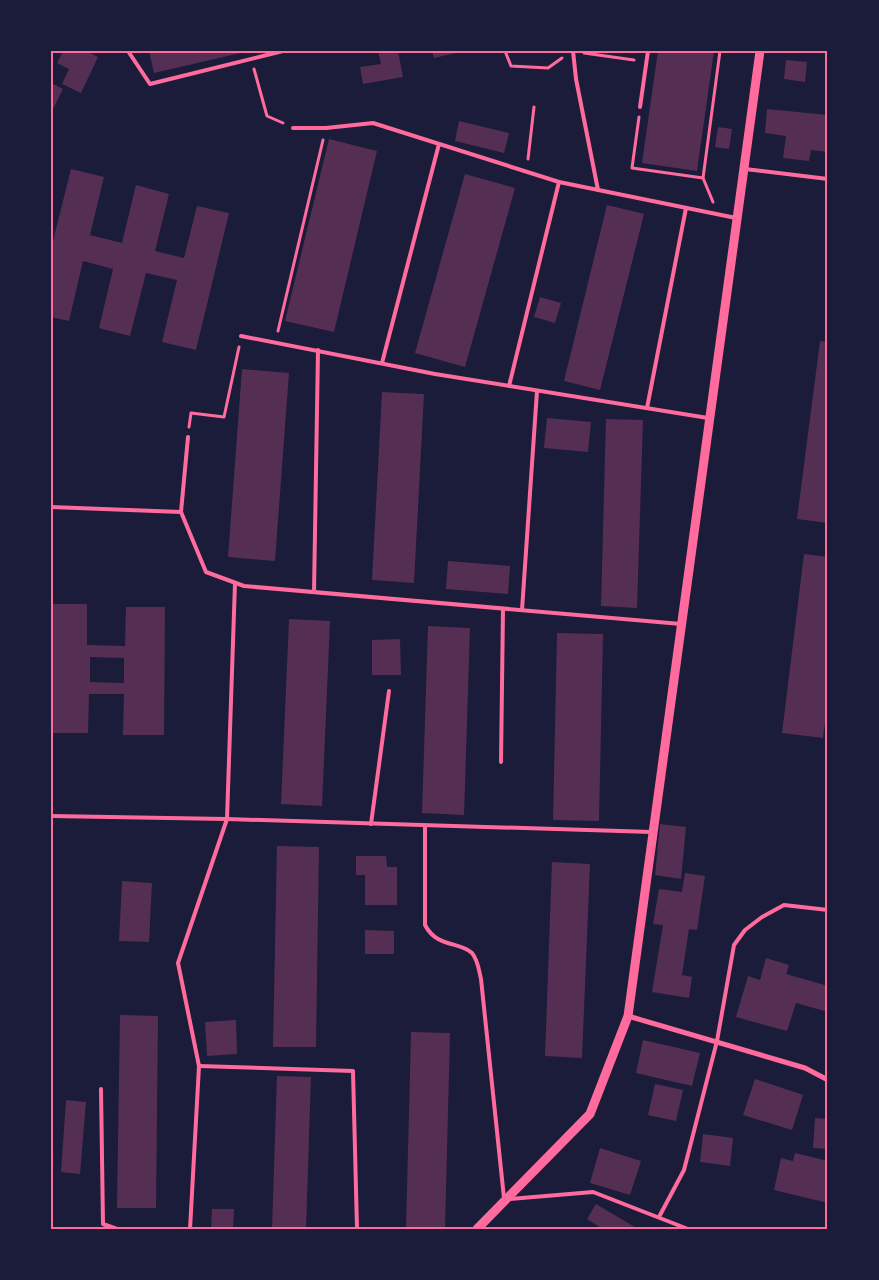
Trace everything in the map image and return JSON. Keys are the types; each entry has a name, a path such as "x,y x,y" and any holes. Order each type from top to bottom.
{"street":[{"path":"478,1229 590,1114 628,1016 760,51"},
{"path":"628,1016 805,1068 828,1080"}],"lane":[{"path":"128,51 150,84 283,51"},
{"path":"640,107 648,51"},
{"path":"573,52 576,79 598,190"},
{"path":"293,128 326,128 373,123 559,182 738,219"},
{"path":"382,363 439,144"},
{"path":"745,169 828,179"},
{"path":"510,386 559,182"},
{"path":"647,408 686,208"},
{"path":"241,336 275,344 318,350 537,391 710,418"},
{"path":"314,592 318,350"},
{"path":"522,610 537,391"},
{"path":"188,437 180,512 206,572 235,583 244,586 682,624"},
{"path":"51,508 180,512"},
{"path":"190,1229 199,1066 178,963 227,819 235,583"},
{"path":"501,762 503,609"},
{"path":"371,824 389,691"},
{"path":"51,816 227,819 652,832"},
{"path":"425,826 425,925 430,935 471,952 478,962 505,1200 593,1192 688,1229"},
{"path":"659,1217 684,1170 717,1042 734,944 745,930 762,917 784,905 828,910"},
{"path":"199,1066 353,1071 357,1229"},
{"path":"101,1089 103,1224 101,1229"},
{"path":"103,1224 117,1229"}],"path":[{"path":"505,51 511,66 548,68 563,57"},
{"path":"719,215 702,178 720,51"},
{"path":"573,52 646,62"},
{"path":"252,59 266,116 277,121"},
{"path":"527,172 534,107"},
{"path":"640,107 632,168 702,178"},
{"path":"275,344 326,128"},
{"path":"188,437 191,413 224,417 241,336"}],"building":[{"path":"63,51 86,51 98,57 81,93 62,84 69,69 57,63"},
{"path":"149,51 245,51 245,52 154,73"},
{"path":"378,51 398,51 403,77 363,84 360,67 381,64"},
{"path":"432,51 460,51 460,52 434,58"},
{"path":"658,51 714,51 697,171 642,163"},
{"path":"786,60 807,62 805,82 784,79"},
{"path":"51,83 63,89 51,113"},
{"path":"767,109 828,115 828,152 811,150 809,161 783,158 786,136 765,133"},
{"path":"459,121 509,133 504,153 455,141"},
{"path":"718,127 732,129 729,149 715,147"},
{"path":"329,139 377,151 334,332 285,321"},
{"path":"71,169 104,177 90,235 122,243 136,185 169,194 155,251 184,258 197,206 229,213 196,350 162,342 177,280 146,273 130,336 99,328 113,269 83,261 69,321 51,317 51,249"},
{"path":"465,174 515,188 465,367 415,353"},
{"path":"607,205 644,214 600,390 564,381"},
{"path":"540,297 561,303 555,323 534,317"},
{"path":"820,341 828,342 828,523 797,519"},
{"path":"242,369 289,373 275,561 228,557"},
{"path":"382,392 424,394 414,583 372,580"},
{"path":"547,418 591,422 588,452 544,448"},
{"path":"606,419 643,420 637,608 601,606"},
{"path":"804,554 828,557 828,699 823,738 782,733"},
{"path":"448,561 510,566 508,594 446,589"},
{"path":"51,604 87,604 87,645 125,646 126,607 165,607 164,735 123,735 124,694 89,694 88,733 51,733","holes":["90,657 124,658 124,683 90,682"]},
{"path":"289,619 330,621 322,806 281,804"},
{"path":"428,626 470,628 464,815 422,813"},
{"path":"557,633 603,634 599,821 553,820"},
{"path":"400,639 401,675 372,675 372,640"},
{"path":"660,824 686,827 681,879 655,875"},
{"path":"277,846 319,847 316,1047 273,1047"},
{"path":"356,856 386,856 387,867 397,867 397,905 365,905 365,875 356,875"},
{"path":"552,862 590,864 582,1058 545,1056"},
{"path":"685,873 705,876 697,930 689,929 682,975 692,977 689,998 652,992 663,925 653,924 659,889 682,892"},
{"path":"122,881 152,883 149,942 119,941"},
{"path":"365,930 394,931 394,954 365,954"},
{"path":"766,958 789,965 786,974 828,986 828,1012 796,1003 787,1031 736,1017 748,976 760,980"},
{"path":"120,1015 158,1016 156,1208 117,1208"},
{"path":"236,1020 237,1054 207,1056 205,1022"},
{"path":"411,1032 450,1033 445,1229 406,1229"},
{"path":"643,1040 700,1053 692,1086 636,1073"},
{"path":"277,1076 311,1077 306,1229 272,1229"},
{"path":"755,1079 803,1095 792,1130 743,1115"},
{"path":"655,1084 683,1090 676,1121 648,1115"},
{"path":"66,1100 86,1102 80,1174 61,1172"},
{"path":"815,1118 828,1119 828,1149 813,1148"},
{"path":"703,1134 733,1138 730,1166 700,1162"},
{"path":"600,1148 641,1161 630,1195 590,1183"},
{"path":"795,1153 828,1161 828,1203 774,1190 781,1158 793,1161"},
{"path":"596,1204 638,1229 603,1229 587,1219"},
{"path":"212,1209 234,1209 233,1229 211,1229"}]}
